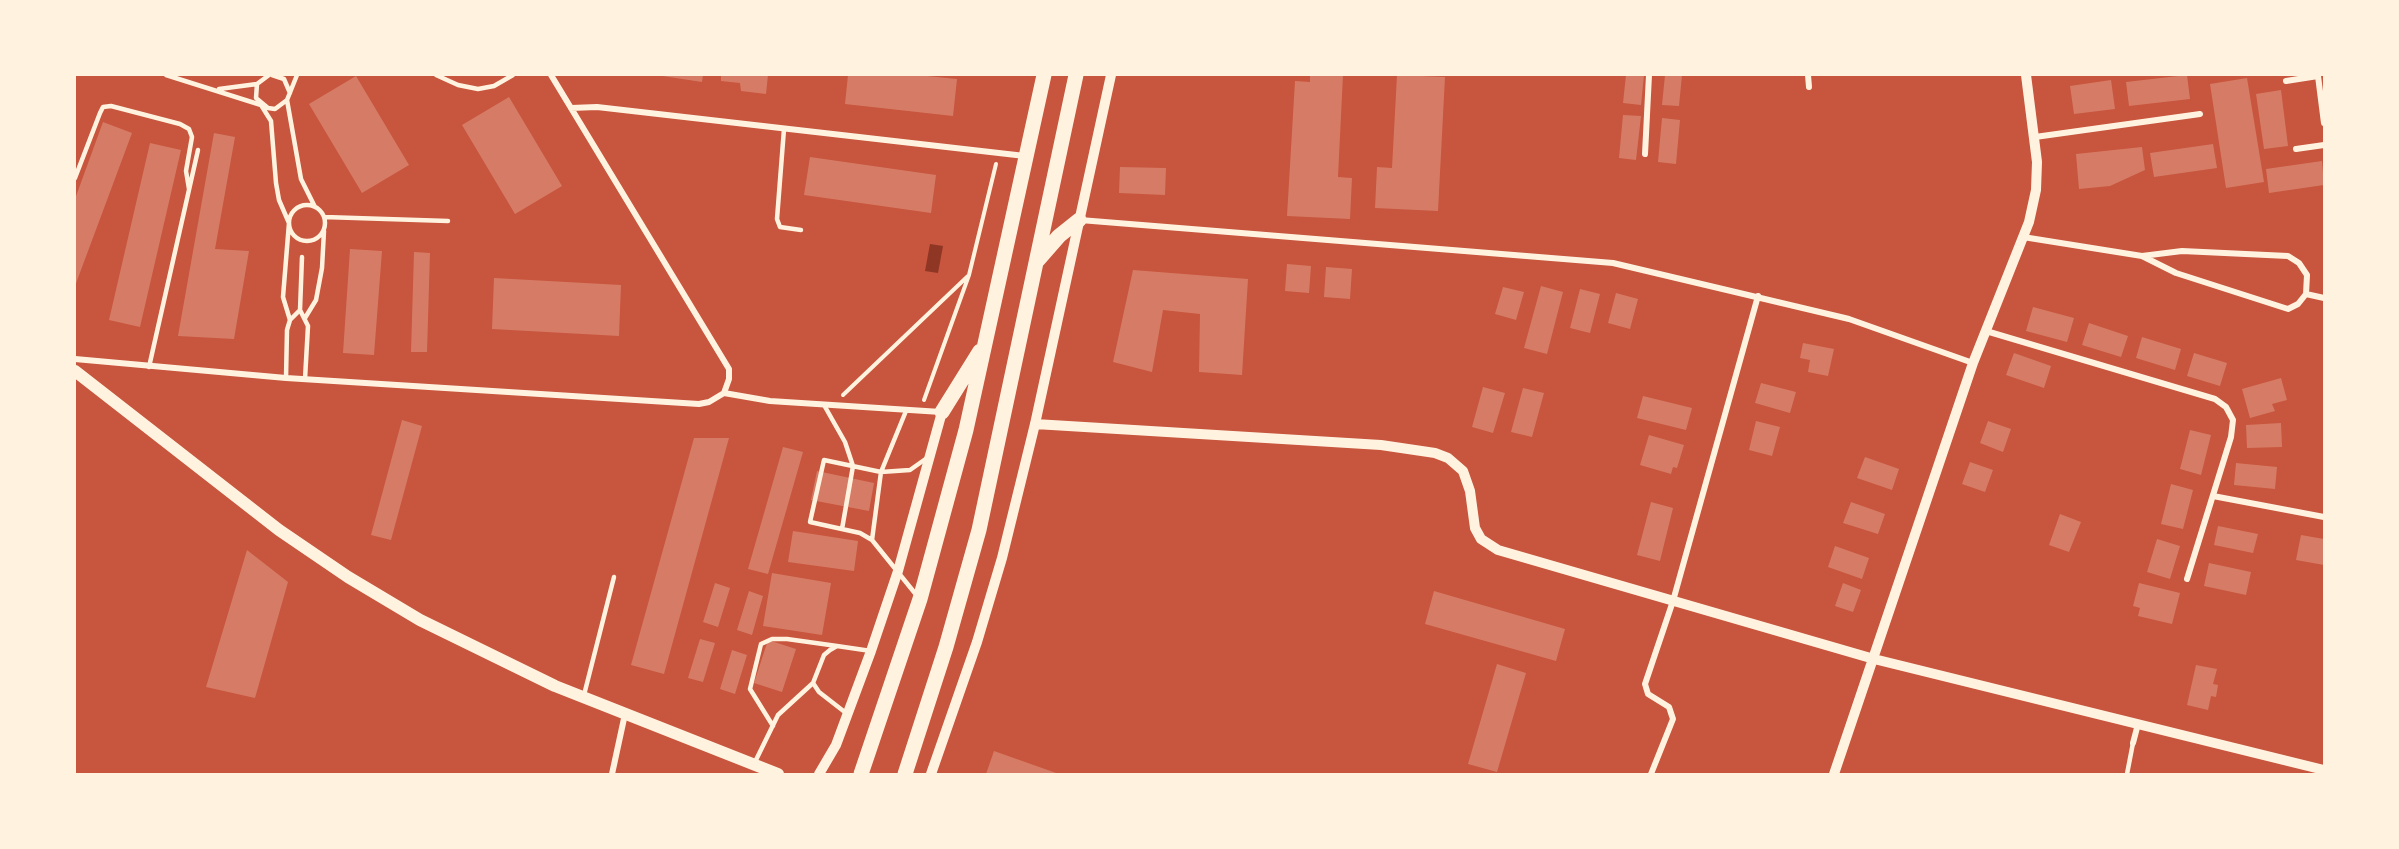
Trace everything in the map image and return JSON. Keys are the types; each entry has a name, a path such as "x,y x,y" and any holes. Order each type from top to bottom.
{"main road":[{"path":"861,774 920,599 966,430 1028,157 1044,75"},
{"path":"905,774 946,647 979,530 1076,75"},
{"path":"1036,263 1059,236 1079,220"},
{"path":"942,412 987,341"},
{"path":"75,371 245,505 348,577 465,644 583,697 778,774"}],"street":[{"path":"551,75 729,369 729,379 724,393"},
{"path":"931,774 989,602 1035,424 1111,75"},
{"path":"1645,154 1649,75"},
{"path":"1808,75 1809,87"},
{"path":"1834,774 1973,363 2023,237 2036,190 2035,137 2026,75"},
{"path":"2286,81 2318,76 2324,122"},
{"path":"571,108 597,107 1028,157"},
{"path":"2035,137 2200,114"},
{"path":"2296,148 2324,145"},
{"path":"1079,220 1581,259 1641,268 1882,329 1973,363"},
{"path":"2023,237 2142,256 2182,251 2288,256 2299,263 2307,275 2306,294 2298,304 2288,309 2176,273 2142,256"},
{"path":"2306,294 2324,298"},
{"path":"1651,774 1673,719 1669,707 1648,694 1645,684 1673,601 1758,296"},
{"path":"1986,332 2221,402 2230,413 2233,428 2187,579"},
{"path":"75,359 286,378 699,404 724,393 770,401 942,412 898,571 871,651 833,751 819,774"},
{"path":"1035,424 1380,445 1435,453 1448,458 1463,471 1470,491 1475,528 1489,545 1520,557 1874,659 2324,770"},
{"path":"2213,496 2324,517"},
{"path":"612,774 625,714"},
{"path":"2133,743 2138,724"}],"lane":[{"path":"166,75 275,109 287,100 297,75"},
{"path":"217,90 257,84 271,75 284,79 290,93"},
{"path":"436,75 458,85 478,88 494,86 513,75"},
{"path":"257,84 255,91 271,121 279,200 294,236 307,241 314,240 324,230"},
{"path":"287,100 301,179 315,207 324,217 322,268 316,300 305,318"},
{"path":"75,178 103,107 111,106 180,124 189,129 192,137 186,171 189,189"},
{"path":"784,129 777,219 780,227 801,230"},
{"path":"148,367 198,150"},
{"path":"286,378 290,320 283,297 289,223 295,210 301,206 315,207"},
{"path":"324,217 448,221"},
{"path":"302,257 300,310 308,326 305,379"},
{"path":"290,320 300,310"},
{"path":"824,405 845,442 853,466 842,529"},
{"path":"872,540 881,472 906,411"},
{"path":"920,599 872,540 860,533 810,522 824,460 881,472 910,470 929,457"},
{"path":"583,697 614,577"},
{"path":"773,726 750,689 761,644 772,639 787,639 871,651"},
{"path":"754,765 785,707 813,683 825,655 837,646"},
{"path":"813,683 819,692 848,714"},
{"path":"2127,774 2133,743"}],"path":[{"path":"919,412 969,275 999,153"},
{"path":"832,405 969,275"}],"shaded area":[{"path":"930,244 943,246 938,273 925,271"}],"building":[{"path":"656,75 703,75 702,82"},
{"path":"721,75 768,75 766,94 741,91 740,83 721,81"},
{"path":"848,75 917,75 957,79 953,116 845,104"},
{"path":"1310,75 1343,75 1338,177 1352,178 1350,219 1287,216 1295,81 1310,82"},
{"path":"1397,75 1445,77 1438,211 1375,208 1377,167 1392,168"},
{"path":"1626,75 1644,75 1641,105 1623,103"},
{"path":"1665,75 1682,75 1679,106 1662,105"},
{"path":"2187,75 2190,99 2129,106 2126,82"},
{"path":"356,76 409,165 362,193 309,104"},
{"path":"2247,78 2264,182 2226,188 2210,84"},
{"path":"2111,80 2115,109 2074,114 2070,86"},
{"path":"2281,90 2288,146 2264,149 2256,94"},
{"path":"509,97 562,186 515,214 462,125"},
{"path":"1623,115 1641,116 1636,160 1619,158"},
{"path":"1662,118 1680,120 1676,164 1658,162"},
{"path":"103,122 132,133 75,286 75,199"},
{"path":"214,133 235,137 215,249 249,251 234,339 178,336"},
{"path":"150,143 181,150 140,327 109,320"},
{"path":"2213,144 2217,168 2154,177 2150,153"},
{"path":"2142,147 2145,170 2110,186 2079,189 2076,154"},
{"path":"810,157 936,175 931,213 804,195"},
{"path":"2322,161 2324,185 2269,193 2266,169"},
{"path":"1120,167 1166,168 1165,195 1119,193"},
{"path":"350,249 382,251 374,355 343,353"},
{"path":"414,252 430,253 427,352 411,352"},
{"path":"1287,264 1311,266 1309,293 1285,291"},
{"path":"1326,267 1352,269 1350,299 1324,297"},
{"path":"1133,270 1248,279 1242,375 1199,372 1200,314 1163,310 1152,372 1113,362"},
{"path":"494,278 621,285 619,336 492,329"},
{"path":"1541,286 1563,292 1547,354 1524,348"},
{"path":"1503,287 1524,292 1516,320 1495,314"},
{"path":"1580,289 1600,294 1590,333 1570,328"},
{"path":"1616,293 1638,299 1630,329 1608,323"},
{"path":"2033,307 2074,318 2067,342 2026,331"},
{"path":"2089,323 2128,336 2121,357 2082,345"},
{"path":"2142,337 2181,349 2175,370 2136,358"},
{"path":"1803,343 1834,349 1828,376 1808,372 1810,360 1800,358"},
{"path":"2014,353 2051,366 2044,388 2006,375"},
{"path":"2194,353 2227,363 2220,386 2187,376"},
{"path":"2281,378 2287,400 2272,404 2275,411 2250,418 2242,389"},
{"path":"1761,383 1796,392 1790,413 1755,403"},
{"path":"1483,387 1505,393 1493,433 1472,427"},
{"path":"1523,388 1544,393 1532,437 1511,432"},
{"path":"1643,396 1692,408 1686,430 1637,418"},
{"path":"402,420 422,426 391,540 371,535"},
{"path":"1756,421 1780,427 1772,456 1749,450"},
{"path":"1988,421 2011,429 2003,452 1980,443"},
{"path":"2281,423 2282,447 2247,448 2246,425"},
{"path":"2190,430 2211,435 2201,475 2180,469"},
{"path":"1649,435 1684,445 1677,468 1673,467 1671,474 1640,465"},
{"path":"694,438 729,438 664,674 631,665"},
{"path":"783,447 803,452 768,574 748,569"},
{"path":"1865,457 1899,469 1892,490 1857,478"},
{"path":"1970,462 1993,470 1985,492 1962,484"},
{"path":"2236,463 2277,467 2275,489 2234,485"},
{"path":"817,471 874,483 869,511 811,500"},
{"path":"2171,484 2193,490 2183,529 2161,524"},
{"path":"1651,502 1673,508 1660,561 1637,555"},
{"path":"1851,502 1885,514 1878,534 1843,523"},
{"path":"2060,514 2081,522 2069,552 2049,545"},
{"path":"2218,526 2258,534 2253,553 2214,545"},
{"path":"793,531 858,541 854,571 788,562"},
{"path":"2301,535 2324,539 2324,565 2296,560"},
{"path":"2157,539 2180,546 2170,579 2147,572"},
{"path":"1835,546 1869,558 1862,579 1828,567"},
{"path":"247,550 288,582 255,698 206,687"},
{"path":"2209,563 2251,572 2246,595 2204,586"},
{"path":"772,573 831,583 822,635 763,626"},
{"path":"715,583 730,588 718,627 703,622"},
{"path":"1843,583 1861,590 1853,612 1835,606"},
{"path":"2139,583 2180,593 2172,624 2138,616 2140,608 2133,606"},
{"path":"749,591 763,596 752,635 737,630"},
{"path":"1434,591 1565,629 1556,661 1425,624"},
{"path":"700,639 715,643 703,682 688,678"},
{"path":"768,640 796,649 782,692 754,683"},
{"path":"732,650 747,655 735,694 720,689"},
{"path":"1497,664 1526,673 1497,772 1468,764"},
{"path":"2196,665 2217,669 2213,684 2218,685 2216,697 2211,696 2208,710 2187,705"},
{"path":"994,751 1059,774 986,774"}]}
